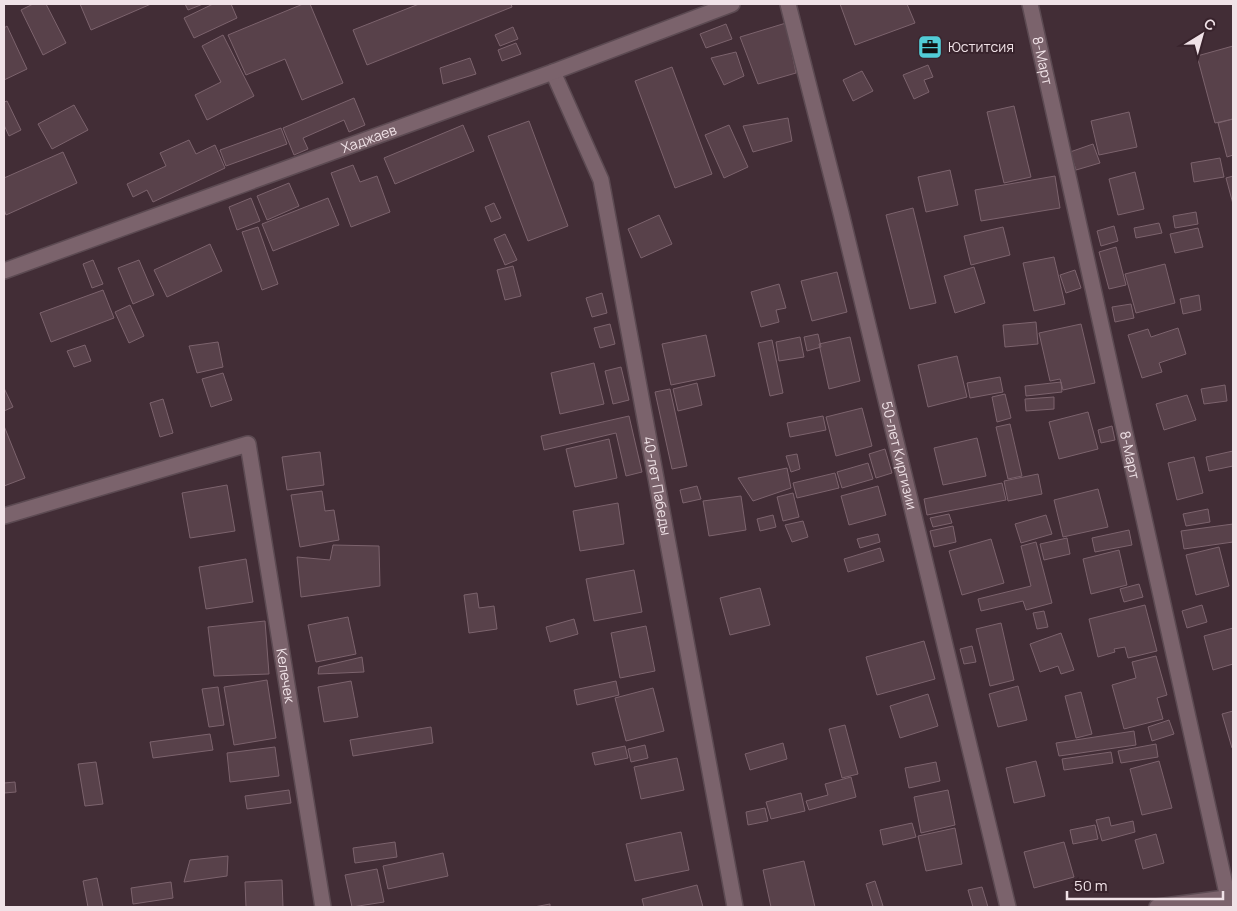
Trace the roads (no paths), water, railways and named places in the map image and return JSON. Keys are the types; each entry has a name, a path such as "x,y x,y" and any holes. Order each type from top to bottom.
{"street":[{"name":"Хаджаев","path":"4,271 553,72 732,4"},
{"name":"50-лет Киргизии","path":"788,4 841,213 1008,907"},
{"name":"8-Март","path":"1030,4 1230,901"},
{"name":"40-лет Пабеды","path":"553,72 601,180 735,907"},
{"name":"Келечек","path":"4,516 248,444 322,907"},
{"path":"1157,907 1230,901"}],"place":[{"name":"Юститсия","path":"930,47"}]}
